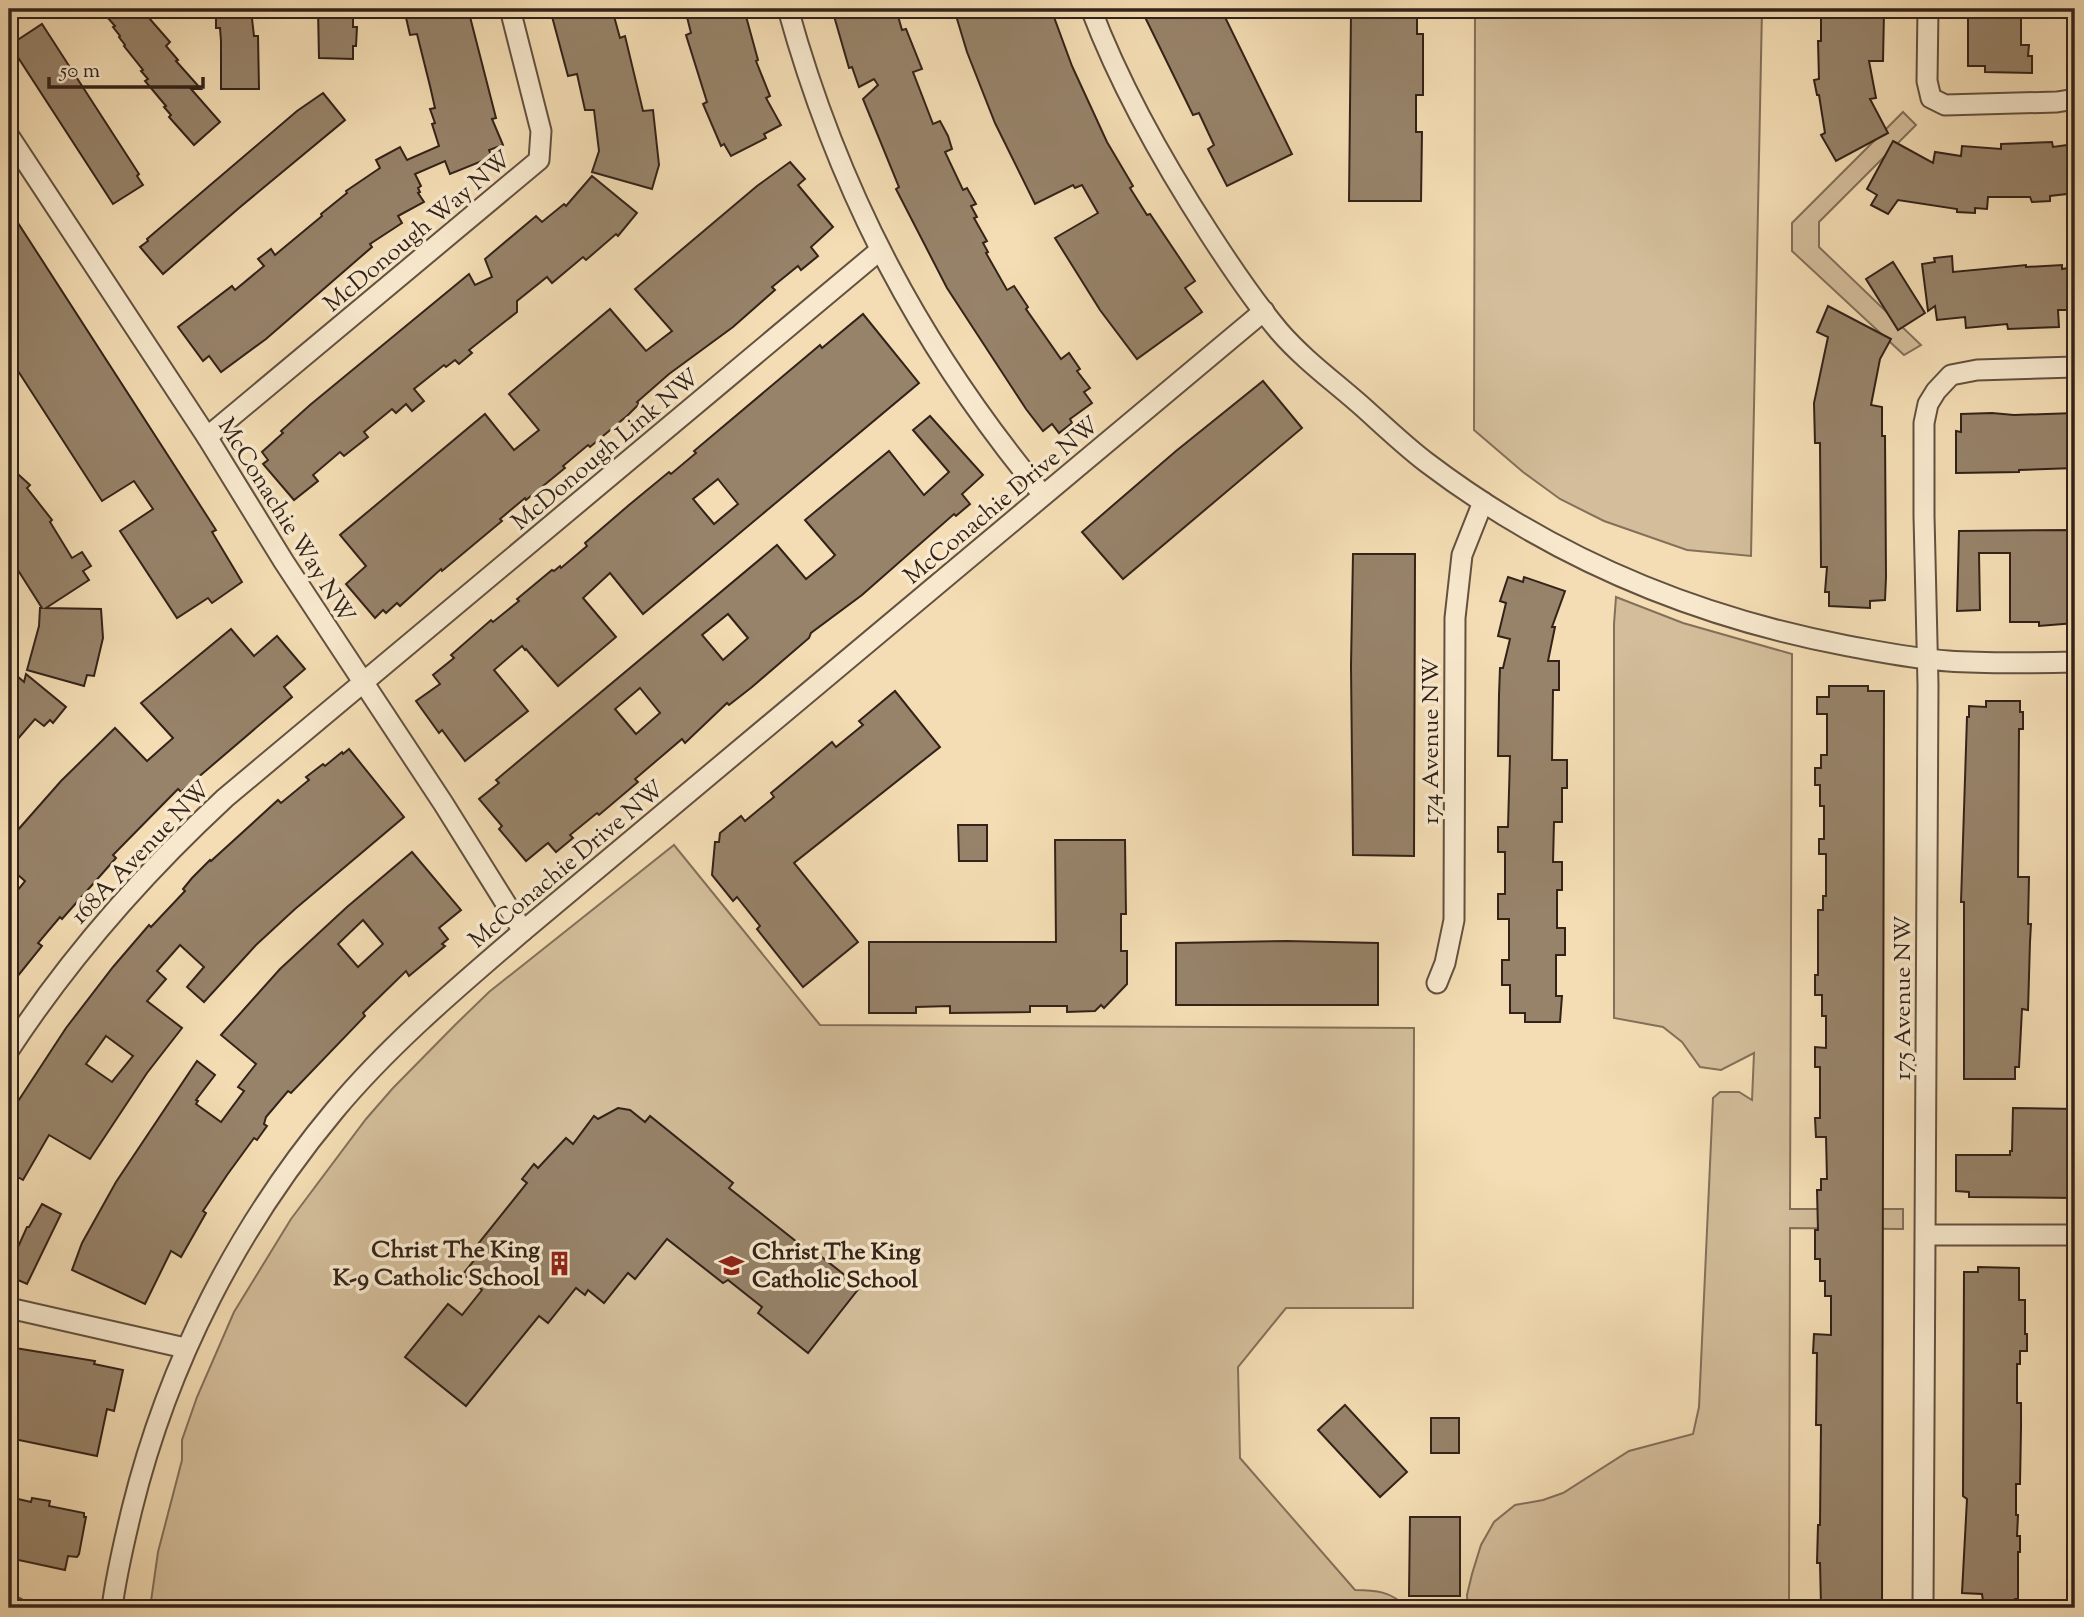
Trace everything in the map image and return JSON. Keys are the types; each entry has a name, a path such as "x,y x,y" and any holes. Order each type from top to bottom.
{"street":[{"name":"McDonough Way NW","path":"207,437 539,160 541,131 510,9"},
{"path":"788,9 802,59 831,141 879,251 954,376 1001,444 1043,495"},
{"path":"1091,9 1110,58 1146,128 1182,192 1244,288 1281,334 1300,352 1424,461 1483,502 1539,536 1610,573 1734,620 1801,637 1927,659 2005,663 2075,662"},
{"path":"1928,9 1927,81 1931,98 1945,105 2057,102 2075,99"},
{"name":"McConachie Way NW","path":"9,136 207,437 523,930"},
{"name":"McDonough Link NW","path":"363,683 879,251"},
{"name":"McConachie Drive NW","path":"112,1608 114,1587 138,1483 152,1434 185,1348 261,1208 335,1110 408,1034 523,930 1264,312"},
{"name":"175 Avenue NW","path":"1923,1608 1927,659 1924,423 1928,404 1951,375 1964,372 2075,367"},
{"name":"174 Avenue NW","path":"1437,983 1454,920 1454,640 1459,574 1462,555 1483,502"},
{"name":"168A Avenue NW","path":"9,1050 48,991 135,887 180,839 363,683"},
{"path":"1926,1235 2075,1235"},
{"path":"9,1308 185,1348"},
{"path":"9,1607 16,1608"}],"shaded area":[{"path":"1475,9 1762,9 1751,556 1687,550 1604,521 1560,499 1474,430"},
{"path":"1903,112 1916,125 1819,222 1819,247 1921,345 1904,355 1792,251 1792,223"},
{"path":"1616,597 1683,623 1792,654 1790,1209 1903,1209 1903,1229 1790,1228 1789,1608 1468,1608 1467,1595 1481,1545 1494,1522 1515,1505 1563,1493 1629,1451 1693,1434 1699,1407 1713,1098 1720,1092 1739,1092 1752,1100 1754,1053 1721,1070 1700,1067 1682,1042 1663,1027 1614,1018"},
{"name":"Christ The King Catholic School","path":"674,845 820,1025 1414,1028 1413,1308 1286,1308 1238,1367 1240,1458 1355,1590 1389,1595 1405,1608 150,1608 158,1552 182,1460 182,1440 197,1397 234,1312 291,1219 366,1119 455,1025 489,992"}],"building":[{"path":"100,9 159,9 149,18 170,42 166,46 178,60 176,61 201,89 191,89 220,122 194,145 169,117 171,115 164,107 166,106 145,81 148,79 124,46 113,27 115,26"},
{"path":"216,9 251,10 254,36 258,36 259,89 221,89 221,41 220,28 216,28"},
{"path":"318,9 350,9 350,14 353,14 353,27 357,27 353,59 319,58"},
{"path":"404,9 468,9 496,118 492,119 503,145 489,150 492,157 450,174 445,161 415,174 421,186 418,193 424,202 398,216 402,223 370,244 372,247 266,339 221,372 209,356 203,361 178,327 232,286 235,290 264,266 258,259 271,249 275,255 322,216 321,214 347,193 346,191 380,168 376,160 400,147 407,160 439,146 430,109 435,108 417,34 410,35"},
{"path":"550,9 612,9 620,38 625,36 643,111 653,110 659,165 652,189 592,172 599,151 594,110 585,110 577,74 568,76"},
{"path":"685,9 744,9 758,60 756,61 770,96 766,98 781,125 764,134 766,138 731,156 724,144 721,146 703,104 707,102 686,35 691,33"},
{"path":"832,9 896,9 902,30 906,29 922,69 913,72 933,124 940,121 952,149 945,152 963,190 967,188 976,204 971,206 977,217 974,218 987,241 983,243 988,252 986,253 1007,290 1014,286 1028,307 1026,309 1061,359 1069,353 1080,369 1077,371 1090,388 1084,392 1092,403 1070,419 1072,423 1059,433 1052,424 1043,431 1026,409 947,288 896,189 899,187 863,99 878,85 874,79 859,87 852,67 849,68"},
{"path":"954,9 1051,9 1072,66 1107,142 1133,186 1130,188 1195,281 1185,288 1202,312 1137,359 1100,310 1055,238 1098,213 1082,185 1075,188 1073,185 1035,204 995,123 967,52"},
{"path":"1141,9 1221,9 1292,154 1227,186 1208,149 1214,145 1199,113 1193,115"},
{"path":"1357,9 1417,9 1417,34 1423,34 1423,95 1416,95 1416,132 1422,132 1421,201 1349,201 1351,14 1357,14"},
{"path":"1821,9 1874,9 1874,12 1884,12 1883,61 1869,61 1876,98 1870,99 1888,133 1836,161 1821,135 1825,133 1814,80 1819,79"},
{"path":"2021,12 2021,45 2029,45 2028,56 2032,56 2032,73 1985,72 1985,66 1968,66 1968,18 1984,18 1984,13"},
{"path":"42,24 139,174 137,176 143,185 113,204 10,45"},
{"path":"323,93 345,120 163,274 140,247 147,239 297,111"},
{"path":"1893,141 1933,163 1935,152 1961,156 1962,146 2001,149 2001,144 2052,142 2053,147 2075,144 2075,193 2050,196 2050,201 2032,202 2030,197 1988,197 1987,209 1975,208 1975,213 1898,200 1888,214 1871,205 1877,195 1867,189"},
{"path":"790,162 805,179 798,185 833,227 811,247 818,256 801,270 798,266 772,287 775,290 733,327 669,374 637,402 639,404 628,415 590,447 588,445 563,466 565,468 526,500 525,498 500,519 502,521 442,571 441,569 400,606 397,603 386,613 383,610 375,618 346,584 366,566 340,535 485,414 514,450 539,430 509,394 610,309 646,351 672,331 635,289 757,186"},
{"path":"592,176 637,213 618,236 616,234 586,260 583,257 552,283 547,277 517,301 517,312 469,350 472,353 459,364 455,360 446,367 444,365 414,389 424,401 412,411 406,404 396,413 392,409 364,432 368,437 344,456 340,452 313,475 318,481 294,500 263,464 268,460 262,452 283,433 281,431 469,274 475,285 492,277 485,259 536,216 542,222 564,204 566,206"},
{"path":"9,209 216,530 212,532 242,582 212,603 208,598 177,618 120,531 153,509 134,481 102,501 9,357"},
{"path":"1952,256 1953,272 2026,265 2062,265 2062,269 2075,267 2075,310 2058,310 2059,327 2008,329 2007,324 1966,328 1965,317 1937,320 1935,306 1928,311 1922,264 1935,262 1934,258"},
{"path":"1893,262 1925,313 1898,330 1866,279"},
{"path":"1828,306 1891,339 1880,359 1871,405 1882,407 1882,436 1885,436 1886,577 1885,600 1870,601 1870,608 1829,606 1829,592 1825,592 1827,567 1821,567 1820,443 1815,443 1814,403 1828,337 1817,332"},
{"path":"863,314 919,383 643,614 610,573 583,598 616,637 558,686 522,646 494,670 528,711 465,761 442,730 439,733 416,701 440,684 433,675 454,658 451,655 491,620 493,622 519,601 517,599 552,570 560,566 561,568 629,505 669,472 671,474 696,453 694,451 820,345 822,348","holes":["718,479 738,504 714,524 693,499"]},
{"path":"1263,381 1302,428 1123,579 1082,532"},
{"path":"2075,413 2075,468 1956,473 1956,431 1961,432 1961,414"},
{"path":"930,416 983,475 962,494 970,504 956,516 954,514 862,595 811,633 809,638 752,687 729,705 727,703 685,743 682,739 635,779 638,782 570,835 573,838 556,852 548,843 526,861 499,829 502,826 479,799 499,783 496,780 777,545 806,579 832,558 835,555 805,520 889,451 924,495 949,472 913,430","holes":["728,614 748,638 723,660 702,635","640,688 660,713 636,734 615,709"]},
{"path":"9,466 30,485 27,488 52,520 50,522 72,558 82,552 91,566 83,571 89,580 46,608 101,609 103,638 94,676 87,675 84,686 27,670 42,608 9,556"},
{"path":"2075,530 2075,623 2039,626 2039,622 2010,622 2010,553 1979,553 1980,610 1957,611 1959,531"},
{"path":"1353,554 1415,554 1414,856 1353,855"},
{"path":"1508,577 1523,582 1524,577 1565,591 1552,627 1555,627 1548,661 1559,661 1559,690 1553,690 1552,760 1567,760 1567,788 1562,788 1562,822 1554,822 1553,862 1562,862 1562,890 1557,890 1557,928 1565,928 1565,955 1556,955 1556,996 1562,996 1560,1022 1525,1022 1525,1013 1510,1013 1510,985 1502,985 1502,960 1509,960 1509,919 1498,919 1498,894 1505,894 1505,852 1498,852 1498,827 1508,827 1510,756 1498,756 1499,695 1500,668 1503,668 1510,639 1498,636 1506,603 1500,601"},
{"path":"231,629 254,656 277,636 305,669 284,687 292,697 181,792 178,789 113,855 116,858 38,943 42,946 9,987 9,901 25,881 9,867 9,840 61,781 115,728 147,761 173,738 141,703"},
{"path":"9,669 24,682 26,674 66,707 53,723 50,720 44,726 35,719 9,749"},
{"path":"1829,686 1868,686 1868,691 1884,691 1882,1608 1821,1605 1820,1563 1817,1563 1821,1425 1816,1425 1817,1353 1813,1353 1814,1334 1831,1335 1831,1296 1825,1296 1825,1281 1820,1281 1820,1259 1815,1259 1815,1230 1818,1230 1817,1190 1821,1190 1821,1179 1827,1179 1826,1137 1816,1137 1815,1118 1820,1118 1820,1067 1815,1067 1815,1047 1826,1048 1826,1016 1822,1016 1822,995 1815,995 1815,975 1818,975 1818,910 1823,910 1823,896 1826,896 1826,854 1819,854 1819,839 1824,839 1824,806 1820,806 1820,785 1815,785 1815,768 1821,768 1821,755 1827,755 1827,714 1817,714 1817,697 1829,697"},
{"path":"895,691 940,747 794,863 858,942 803,987 757,929 760,926 737,897 733,901 712,875 715,842 719,842 720,833 741,816 745,821 774,797 771,793 832,742 836,747 863,725 859,721"},
{"path":"1986,701 2020,701 2020,712 2023,712 2023,729 2019,729 2018,877 2029,877 2028,924 2031,924 2028,1010 2022,1009 2019,1067 2015,1067 2015,1079 1964,1079 1964,902 1961,902 1967,717 1969,706 1986,707"},
{"path":"349,749 404,817 256,945 204,1002 187,987 204,967 180,945 157,971 166,979 147,1001 182,1028 147,1073 90,1159 49,1135 23,1180 9,1172 9,1115 66,1028 113,967 149,925 151,927 185,891 183,889 210,860 278,800 281,803 309,780 306,777 342,752 343,754","holes":["106,1036 133,1056 112,1082 86,1064"]},
{"path":"958,825 987,825 987,861 959,861"},
{"path":"1055,840 1125,840 1126,914 1121,914 1121,951 1127,951 1127,984 1104,1008 1101,1005 1095,1011 1067,1012 1067,1006 1030,1006 1030,1012 950,1013 950,1006 916,1007 916,1013 869,1013 869,942 1056,942"},
{"path":"412,852 461,910 439,928 448,939 442,944 445,946 409,976 406,971 363,1013 365,1016 291,1093 288,1091 266,1117 264,1124 267,1126 257,1140 254,1138 203,1211 206,1213 181,1257 171,1251 145,1304 72,1270 82,1243 116,1182 197,1061 215,1075 196,1100 196,1104 221,1122 244,1091 238,1087 256,1064 221,1035 280,969","holes":["363,920 383,944 358,967 338,944"]},
{"path":"1176,943 1378,943 1378,1005 1176,1005"},
{"name":"Christ The King K-9 Catholic School","path":"618,1108 630,1110 645,1122 650,1116 733,1183 729,1188 807,1250 809,1247 860,1287 808,1353 758,1313 762,1307 728,1280 723,1283 667,1239 635,1279 628,1273 604,1303 588,1290 585,1295 576,1288 548,1323 539,1316 466,1406 405,1357 448,1304 462,1315 482,1290 463,1274 480,1253 474,1249 527,1183 522,1179 534,1164 538,1168 566,1138 573,1144 594,1116 598,1119"},
{"path":"2013,1108 2075,1109 2075,1198 1969,1197 1969,1192 1956,1191 1956,1155 2010,1155"},
{"path":"42,1204 61,1214 27,1284 9,1276 9,1267 27,1227"},
{"path":"1978,1267 2019,1268 2019,1300 2025,1300 2027,1351 2020,1351 2020,1364 2017,1364 2017,1403 2021,1403 2021,1428 2020,1484 2016,1484 2016,1515 2020,1552 2018,1599 2015,1599 2015,1608 1984,1608 1982,1594 1962,1593 1967,1499 1963,1496 1964,1272 1978,1272"},
{"path":"9,1347 95,1361 94,1364 123,1370 114,1411 107,1409 97,1456 9,1438"},
{"path":"1345,1405 1407,1472 1380,1497 1318,1430"},
{"path":"1431,1418 1459,1418 1459,1453 1431,1453"},
{"path":"32,1498 50,1501 49,1506 84,1513 86,1517 79,1554 77,1557 68,1556 65,1570 9,1558 9,1506 16,1508 18,1499 31,1502"},
{"path":"1410,1517 1460,1517 1460,1596 1409,1596"}],"place":[{"name":"Christ The King K-9 Catholic School","path":"560,1263"},
{"name":"Christ The King Catholic School","path":"732,1265"}]}
